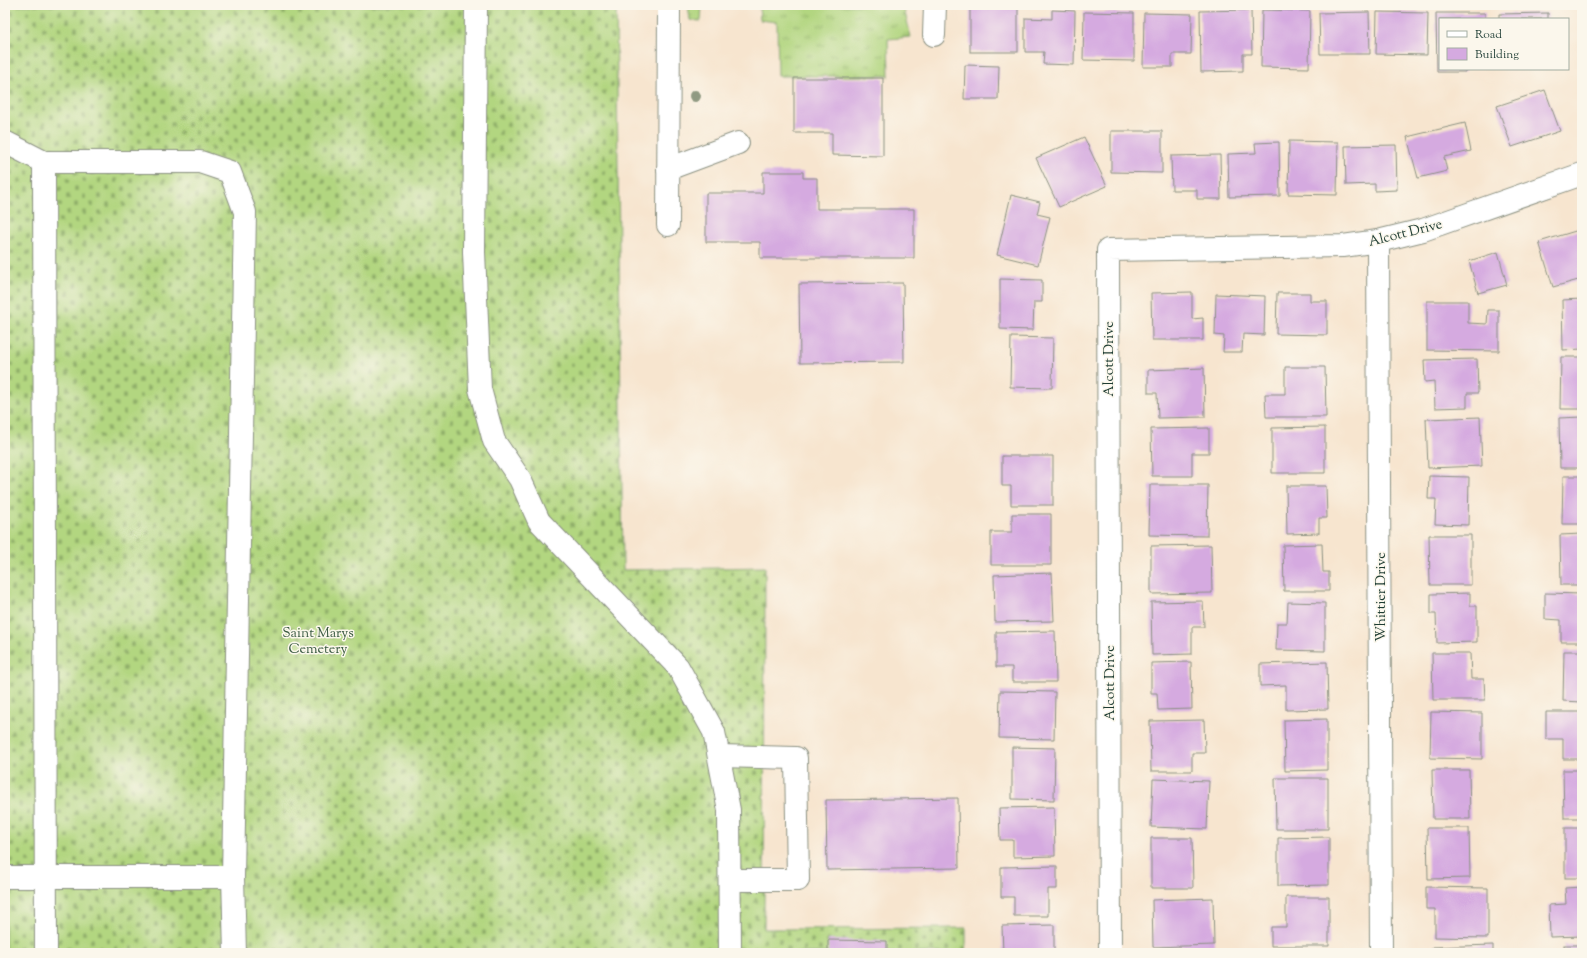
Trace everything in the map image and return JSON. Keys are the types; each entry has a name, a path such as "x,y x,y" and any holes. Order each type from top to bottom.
{"street":[{"path":"476,5 474,252 480,389 494,441 520,479 539,521 678,667 714,732 729,810 730,953"},
{"path":"668,225 669,5"},
{"path":"934,35 935,5"},
{"path":"5,142 44,162 200,162 230,172 245,212 233,877 236,953"},
{"path":"668,170 738,143"},
{"path":"44,162 46,953"},
{"name":"Alcott Drive","path":"1110,953 1108,250 1343,246 1378,241 1423,230 1582,174"},
{"name":"Whittier Drive","path":"1378,241 1381,953"},
{"path":"719,756 796,758 798,880 730,880"},
{"path":"5,877 233,877"}],"green space":[{"name":"Saint Marys Cemetery","path":"5,5 616,5 623,570 765,567 764,929 966,928 966,953 5,953"},
{"path":"688,5 702,5 701,21 690,20"},
{"path":"759,5 903,5 911,37 888,39 889,76 778,76 777,22 760,20"}],"building":[{"path":"970,7 1018,7 1018,52 970,52"},
{"path":"1052,10 1075,11 1074,65 1043,64 1044,52 1025,52 1025,18 1052,19"},
{"path":"1251,10 1252,54 1243,54 1243,71 1201,72 1200,11"},
{"path":"1262,10 1310,11 1309,68 1261,67"},
{"path":"1084,12 1134,13 1134,61 1083,60"},
{"path":"1369,12 1370,54 1320,54 1319,13"},
{"path":"1377,12 1428,13 1427,55 1376,54"},
{"path":"1144,13 1192,14 1191,54 1172,54 1172,67 1143,67"},
{"path":"1436,13 1485,13 1485,18 1439,18 1439,70 1465,70 1465,72 1437,72"},
{"path":"1548,13 1548,18 1499,18 1499,14"},
{"path":"965,65 999,66 998,99 964,99"},
{"path":"794,78 883,78 883,156 832,155 832,133 794,133"},
{"path":"1545,90 1560,131 1512,147 1497,106"},
{"path":"1465,123 1471,151 1444,157 1447,171 1418,178 1407,137"},
{"path":"1111,131 1162,131 1162,173 1111,172"},
{"path":"1084,137 1107,186 1059,207 1036,158"},
{"path":"1289,141 1338,142 1337,195 1288,194"},
{"path":"1279,142 1280,196 1229,197 1228,154 1256,153 1255,143"},
{"path":"1396,145 1397,190 1375,191 1375,184 1346,185 1345,146"},
{"path":"1220,155 1221,199 1197,199 1197,190 1172,190 1171,156"},
{"path":"763,172 803,172 803,178 817,178 817,209 914,209 914,258 760,258 760,242 706,242 706,193 763,193"},
{"path":"1011,195 1040,202 1037,214 1050,217 1038,265 997,255"},
{"path":"1579,230 1582,240 1582,279 1553,287 1539,242"},
{"path":"1498,252 1507,285 1478,293 1469,261"},
{"path":"1000,279 1042,280 1042,302 1034,302 1033,330 1000,329"},
{"path":"903,283 904,362 800,363 799,284"},
{"path":"1192,292 1192,319 1203,318 1203,340 1152,340 1151,293"},
{"path":"1277,293 1310,293 1310,301 1327,301 1327,335 1276,334"},
{"path":"1216,294 1265,296 1264,335 1243,334 1242,352 1223,352 1224,336 1215,335"},
{"path":"1582,299 1582,349 1563,350 1562,300"},
{"path":"1427,301 1468,301 1468,323 1487,324 1488,310 1499,310 1499,351 1427,350"},
{"path":"1011,337 1053,338 1052,388 1010,387"},
{"path":"1561,357 1582,357 1582,409 1560,409"},
{"path":"1477,359 1478,393 1467,393 1467,407 1435,408 1434,381 1425,382 1424,360"},
{"path":"1285,367 1325,367 1326,417 1266,417 1265,394 1285,394"},
{"path":"1204,368 1205,417 1158,418 1157,393 1148,393 1148,370"},
{"path":"1480,417 1482,466 1428,468 1426,419"},
{"path":"1582,417 1582,468 1560,468 1559,418"},
{"path":"1325,427 1325,473 1272,473 1272,428"},
{"path":"1209,428 1209,453 1192,453 1192,476 1152,476 1151,429"},
{"path":"1002,456 1053,456 1053,505 1011,505 1011,486 1002,486"},
{"path":"1429,476 1469,477 1468,525 1435,524 1436,499 1428,499"},
{"path":"1563,476 1582,476 1582,524 1562,524"},
{"path":"1150,485 1208,485 1207,536 1149,535"},
{"path":"1286,486 1326,486 1327,518 1319,518 1319,533 1287,534"},
{"path":"1012,514 1051,514 1051,565 991,565 991,532 1012,532"},
{"path":"1582,534 1582,585 1561,585 1560,535"},
{"path":"1429,535 1471,535 1471,585 1430,585"},
{"path":"1322,544 1323,572 1329,572 1329,591 1284,591 1283,545"},
{"path":"1211,545 1212,593 1151,594 1151,546"},
{"path":"1052,573 1054,621 995,622 994,575"},
{"path":"1470,593 1470,606 1477,606 1477,642 1437,643 1436,614 1431,614 1431,594"},
{"path":"1545,593 1582,594 1582,642 1561,642 1561,620 1545,619"},
{"path":"1203,601 1204,627 1192,627 1192,654 1152,655 1151,602"},
{"path":"1288,602 1325,603 1325,651 1276,650 1277,623 1287,623"},
{"path":"1055,631 1056,682 1012,682 1012,667 996,667 996,632"},
{"path":"1564,651 1582,651 1582,702 1563,701"},
{"path":"1432,653 1470,653 1471,679 1484,679 1485,700 1433,700"},
{"path":"1191,662 1192,709 1158,710 1157,693 1151,693 1151,663"},
{"path":"1327,662 1328,709 1286,710 1286,685 1260,686 1260,664"},
{"path":"1000,691 1055,692 1054,739 999,738"},
{"path":"1431,712 1482,713 1482,759 1430,758"},
{"path":"1546,712 1582,712 1582,759 1563,759 1563,739 1546,739"},
{"path":"1327,719 1327,770 1285,771 1284,720"},
{"path":"1204,720 1205,753 1192,753 1192,771 1151,771 1150,721"},
{"path":"1012,747 1055,748 1054,800 1012,799"},
{"path":"1432,770 1469,770 1470,819 1433,819"},
{"path":"1563,770 1582,770 1582,818 1564,818"},
{"path":"1275,778 1328,778 1328,829 1276,829"},
{"path":"1153,779 1209,781 1207,829 1151,827"},
{"path":"958,798 959,868 827,870 826,800"},
{"path":"1054,807 1055,856 1013,857 1013,840 1000,840 999,808"},
{"path":"1427,828 1469,828 1470,878 1428,879"},
{"path":"1565,828 1582,828 1582,878 1565,878"},
{"path":"1329,837 1329,885 1278,886 1278,838"},
{"path":"1151,838 1192,838 1193,888 1151,888"},
{"path":"1057,866 1057,889 1048,889 1048,916 1014,916 1014,897 1001,897 1001,867"},
{"path":"1426,887 1488,888 1488,938 1435,937 1435,909 1426,909"},
{"path":"1582,887 1582,936 1550,937 1549,905 1566,904 1565,888"},
{"path":"1286,897 1329,897 1329,946 1271,946 1271,927 1286,927"},
{"path":"1213,898 1214,945 1153,947 1152,900"},
{"path":"1054,925 1054,953 1003,953 1002,926"},
{"path":"828,940 887,941 887,953 828,953"},
{"path":"1493,945 1493,953 1432,953 1432,947"},
{"path":"1564,945 1582,945 1582,953 1564,953"}]}
